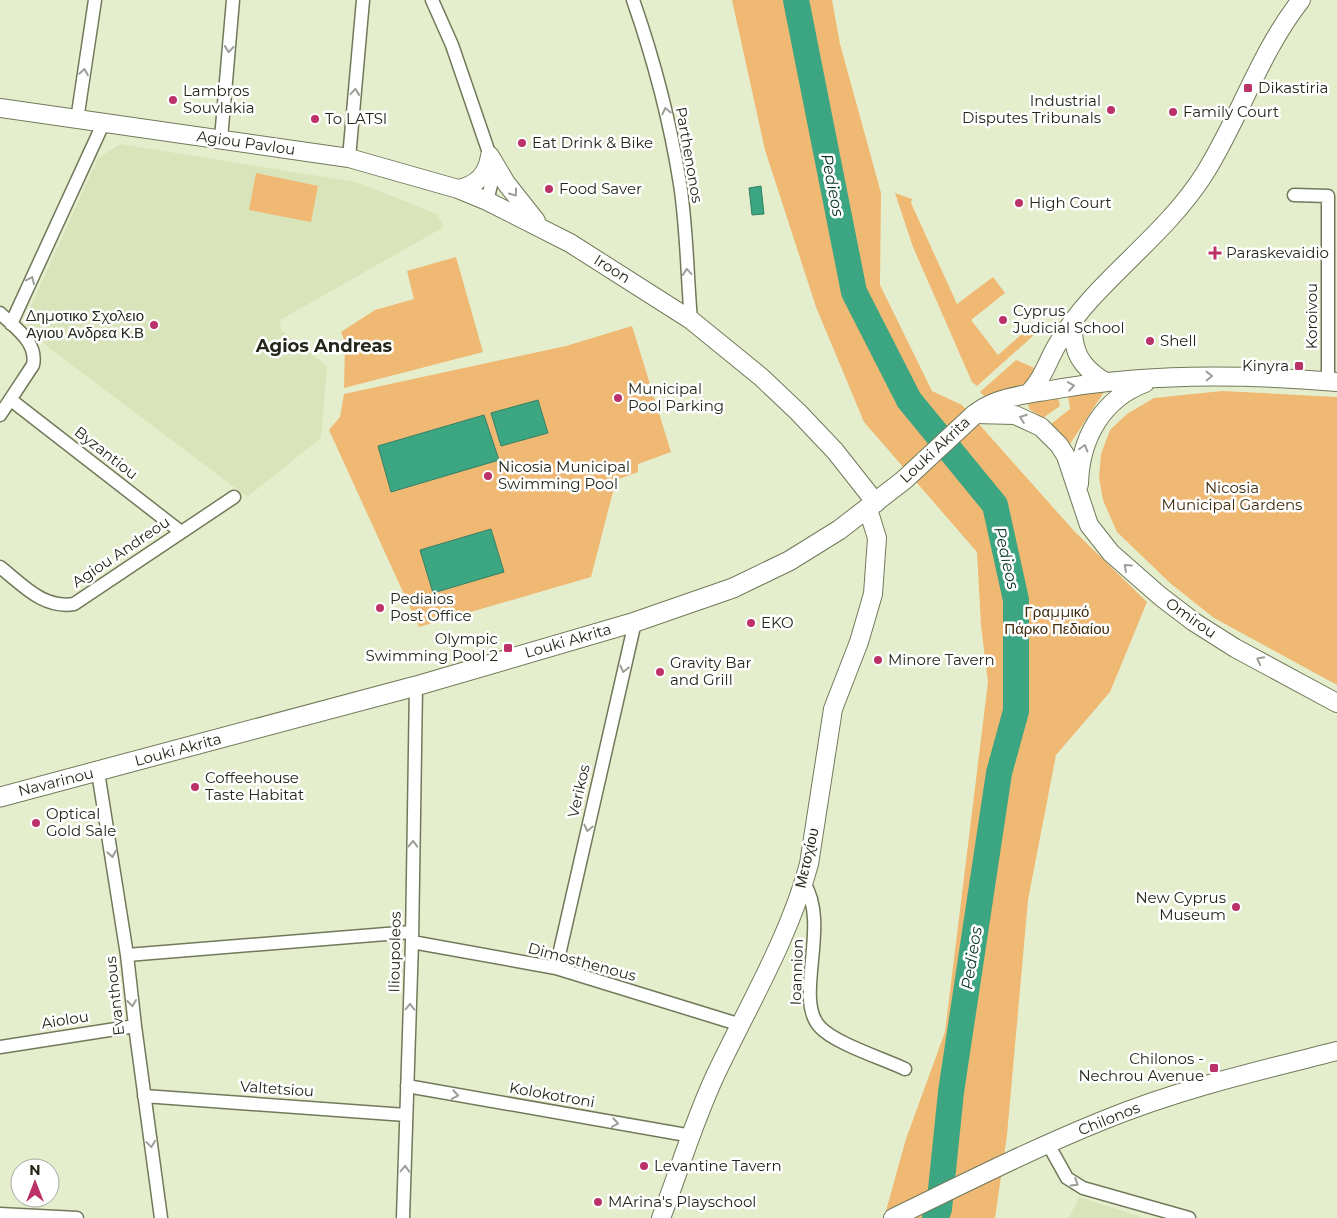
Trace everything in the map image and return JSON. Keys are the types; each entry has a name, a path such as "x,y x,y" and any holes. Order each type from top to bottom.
{"main road":[{"path":"1028,394 1040,382 1056,346 1089,300 1138,254 1189,197 1206,170 1281,28 1301,0"},
{"name":"Agiou Pavlou","path":"0,108 349,158 458,189 487,201"},
{"path":"458,189 471,186 480,179 487,170 490,156"},
{"path":"490,156 515,195 541,227"},
{"name":"Iroon","path":"487,201 541,227 624,275 691,320 761,377 798,412 835,451 872,506"},
{"path":"1073,324 1075,350 1078,358 1090,372 1105,382"},
{"path":"974,415 994,403 1028,394 1105,382 1160,378 1240,376 1333,382"},
{"name":"Omirou","path":"1079,496 1081,459 1094,426 1109,405 1120,394 1160,378"},
{"name":"Louki Akrita","path":"105,770 416,686 634,622 706,598 760,576 816,546 872,506 904,480 974,415"},
{"name":"Omirou","path":"974,415 1015,415 1041,427 1059,445 1066,456 1089,525 1098,539 1111,553 1178,611 1216,637 1337,703"},
{"name":"Μετοχίου","path":"661,1218 715,1078 804,883 809,864 833,709 859,642 872,594 877,538 872,506"},
{"name":"Navarinou","path":"0,797 105,770"},
{"name":"Chilonos","path":"893,1218 1016,1157 1104,1120 1170,1096 1238,1075 1337,1051"}],"street":[{"path":"76,120 95,0"},
{"path":"221,139 233,0"},
{"path":"349,158 363,0"},
{"path":"432,0 452,45 490,156 493,177 487,201"},
{"name":"Parthenonos","path":"633,0 655,68 676,162 680,186 691,320"},
{"path":"11,324 103,124"},
{"name":"Koroivou","path":"1294,195 1328,196 1333,382"},
{"path":"0,313 28,341 34,352 33,365 0,416"},
{"name":"Byzantiou","path":"11,400 181,532"},
{"name":"Agiou Andreou","path":"0,568 50,604 62,606 74,604 234,497"},
{"name":"Verikos","path":"556,968 634,622"},
{"name":"Ilioupoleos","path":"403,1218 412,937 416,686"},
{"name":"Evanthous","path":"105,770 135,1026 162,1218"},
{"name":"Ioannion","path":"804,883 810,893 815,915 810,1002 815,1022 829,1035 905,1069"},
{"name":"Dimosthenous","path":"127,955 412,937 556,968 741,1024"},
{"name":"Aiolou","path":"0,1047 135,1026"},
{"name":"Kolokotroni","path":"407,1086 692,1136"},
{"name":"Valtetsiou","path":"144,1096 406,1115"},
{"path":"1048,1144 1067,1178 1083,1188 1189,1218"},
{"path":"0,1214 78,1218"}],"shaded area":[{"name":"Δημοτικο Σχολειο Αγιου Ανδρεα Κ.Β","path":"120,144 356,182 437,214 444,227 280,320 281,330 327,366 321,438 247,497 49,348 32,333 25,319 98,158"},
{"path":"761,186 764,214 752,215 749,188"},
{"path":"538,400 548,433 501,446 491,413"},
{"path":"484,415 499,460 391,492 378,446"},
{"path":"491,529 504,572 433,593 420,550"},
{"path":"1079,1197 1145,1218 1069,1218"}],"green space":[{"name":"Γραμμικό Πάρκο Πεδιαίου","path":"732,0 832,0 840,44 881,193 880,285 932,391 962,405 1075,532 1147,602 1110,692 1056,755 1028,900 1007,1135 995,1218 884,1218 906,1139 945,1032 988,682 981,625 977,552 864,422 816,307 765,150"},
{"path":"256,173 318,186 311,222 249,210"},
{"path":"895,193 912,199 911,203 957,304 993,277 1005,293 971,320 998,355 1037,321 1043,327 977,386 972,382 913,247"},
{"path":"456,257 483,352 344,388 345,342 341,332 375,310 414,299 407,271"},
{"name":"Nicosia Municipal Swimming Pool","path":"632,326 671,452 638,464 638,472 616,480 591,577 419,627 329,430 340,417 344,394 566,346"},
{"path":"1016,360 1037,369 1026,382 1014,389 1000,393 984,396 980,392"},
{"path":"1102,389 1104,392 1068,447 1051,424 1070,409 1068,395"},
{"name":"Nicosia Municipal Gardens","path":"1222,391 1337,397 1337,685 1214,618 1170,583 1117,532 1103,500 1099,477 1101,454 1110,430 1127,414 1154,398"},
{"path":"1058,397 1060,406 1043,418 1029,409 1028,402"}],"waterway":[{"name":"Pedieos","path":"796,0 854,292 909,400 995,505 1016,600 1016,711 999,773 951,1092 939,1209 935,1218"}],"place":[{"name":"Dikastiria","path":"1248,88"},
{"name":"Lambros Souvlakia","path":"173,100"},
{"name":"Industrial Disputes Tribunals","path":"1111,110"},
{"name":"Family Court","path":"1173,112"},
{"name":"To LATSI","path":"315,119"},
{"name":"Eat Drink & Bike","path":"522,143"},
{"name":"Food Saver","path":"549,189"},
{"name":"High Court","path":"1019,203"},
{"name":"Paraskevaidio","path":"1215,253"},
{"name":"Cyprus Judicial School","path":"1003,320"},
{"name":"Δημοτικο Σχολειο Αγιου Ανδρεα Κ.Β","path":"154,325"},
{"name":"Shell","path":"1150,341"},
{"name":"Kinyra","path":"1299,366"},
{"name":"Municipal Pool Parking","path":"618,398"},
{"name":"Nicosia Municipal Swimming Pool","path":"488,476"},
{"name":"Pediaios Post Office","path":"380,608"},
{"name":"EKO","path":"751,623"},
{"name":"Olympic Swimming Pool 2","path":"508,648"},
{"name":"Minore Tavern","path":"878,660"},
{"name":"Gravity Bar and Grill","path":"660,672"},
{"name":"Coffeehouse Taste Habitat","path":"195,787"},
{"name":"Optical Gold Sale","path":"36,823"},
{"name":"New Cyprus Museum","path":"1236,907"},
{"name":"Chilonos - Nechrou Avenue","path":"1214,1068"},
{"name":"Levantine Tavern","path":"644,1166"},
{"name":"MArina's Playschool","path":"598,1202"}],"district":[{"name":"Agios Andreas","path":"324,346"}]}
